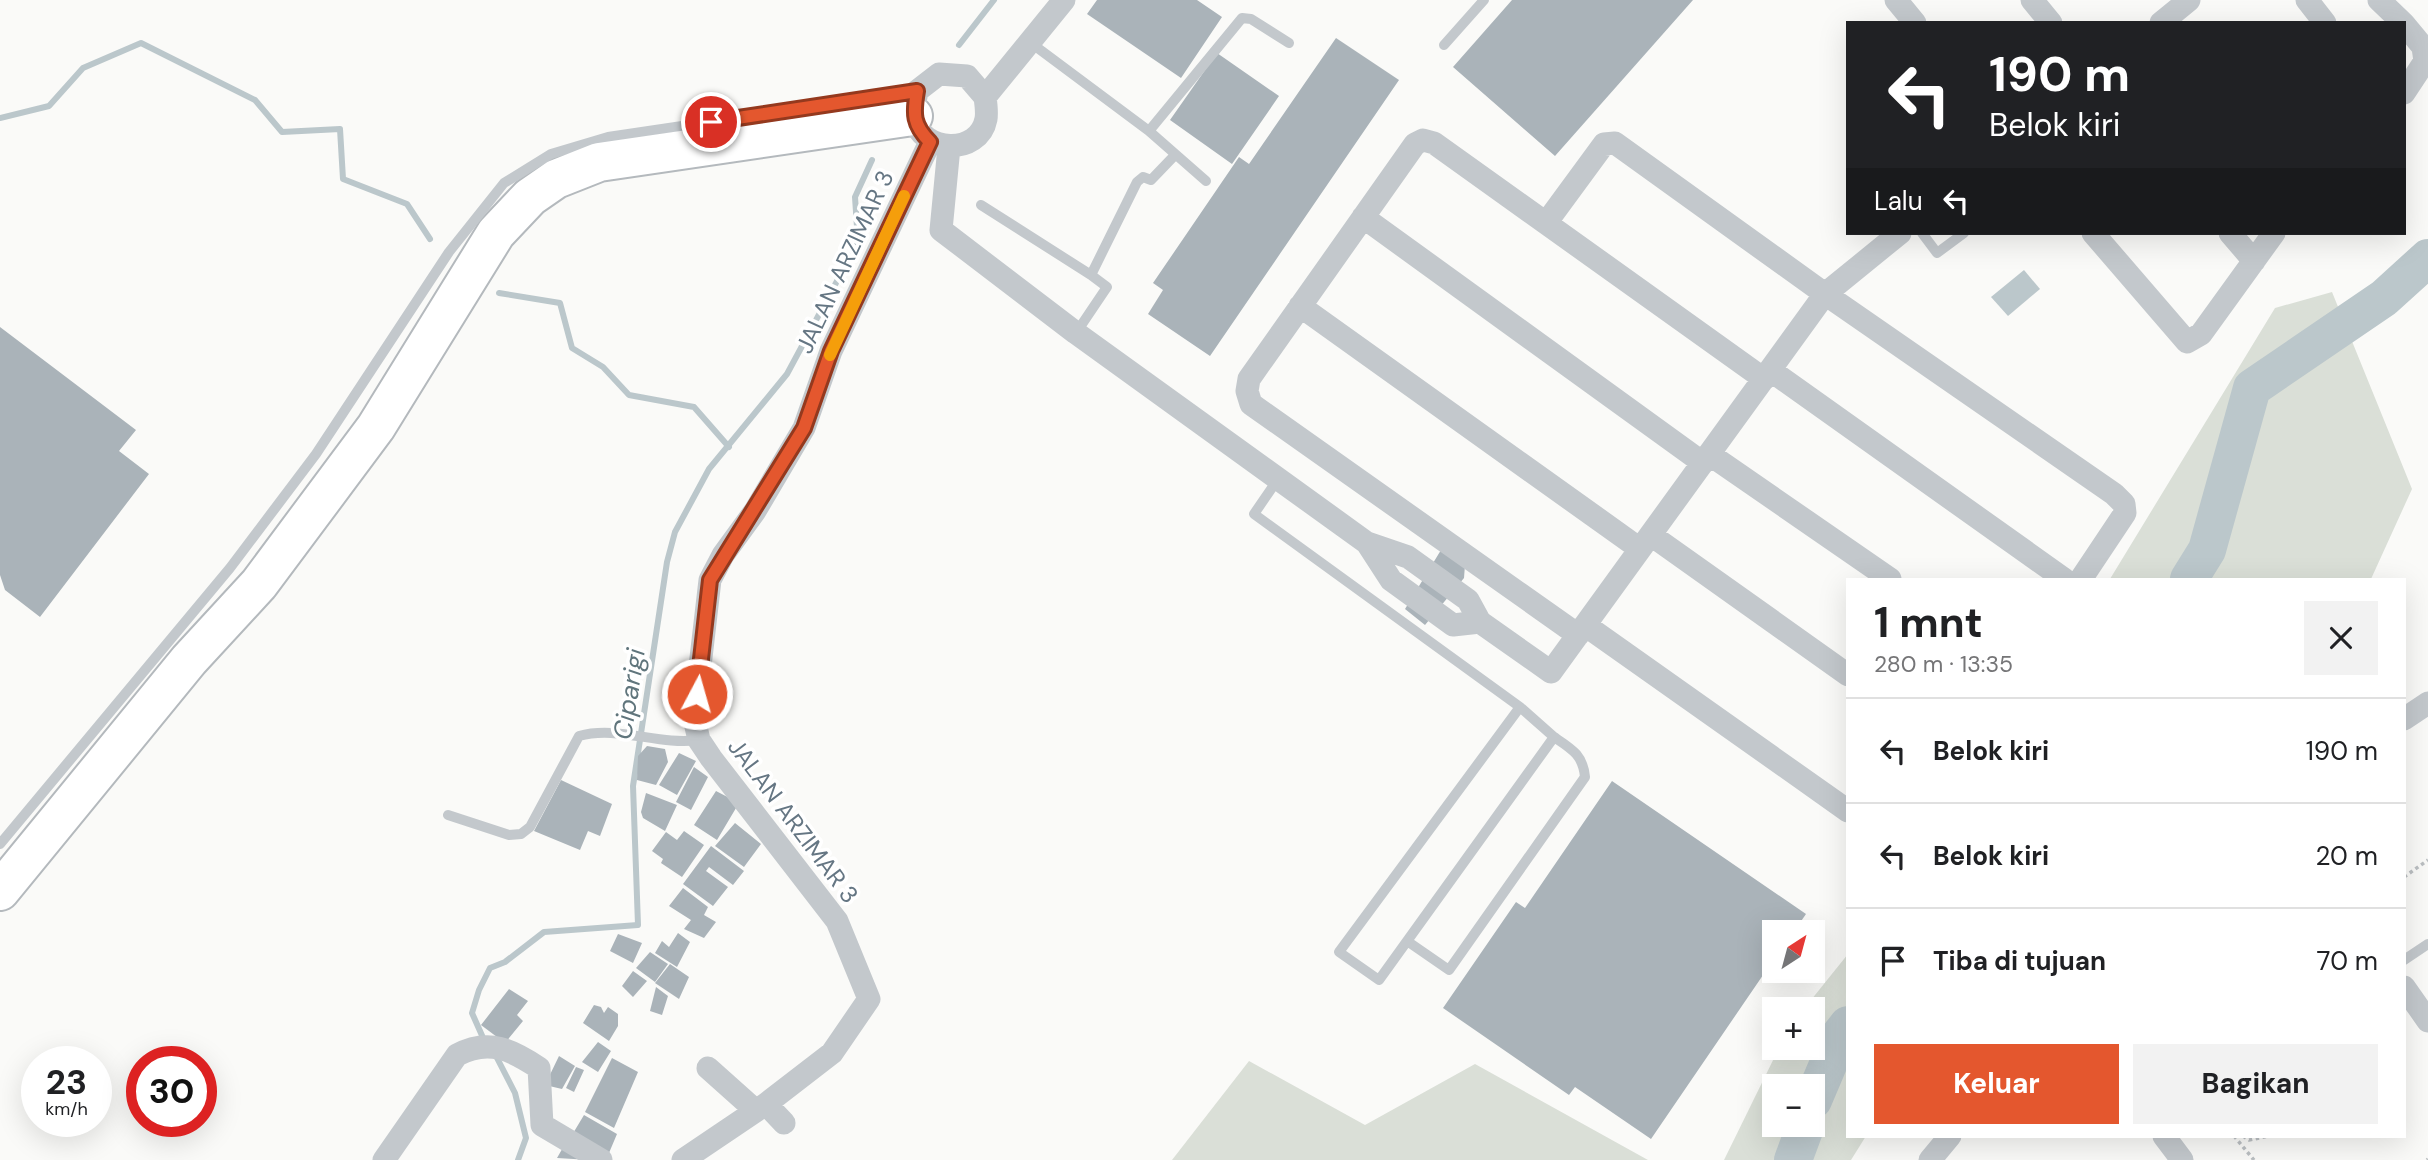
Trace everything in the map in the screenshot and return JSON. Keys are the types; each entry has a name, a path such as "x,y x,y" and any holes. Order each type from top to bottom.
{"highway":[{"path":"0,891 189,660 259,584 376,427 496,233 530,197 556,179 599,162 927,124"}],"street":[{"path":"985,97 1064,0"},
{"path":"1896,0 1913,21"},
{"path":"2032,0 2049,21"},
{"path":"2307,0 2323,21"},
{"path":"2379,0 2402,21"},
{"path":"2406,26 2423,47 2425,61 2406,90"},
{"path":"927,124 972,141 986,121 985,97 967,76 939,74 927,124 941,230 1076,333 1367,543 1391,580 1453,625 1480,622 1552,672 1825,294 1898,235"},
{"name":"JALAN ARZIMAR 3","path":"683,1160 832,1053 869,999 837,920 699,740 694,718 710,580 804,428 831,351 927,124"},
{"path":"1846,810 1251,404 1247,391 1249,379 1415,144 1423,140 1434,143 2063,578"},
{"path":"1546,223 1604,144 1615,143 1825,294 2114,494 2124,504 2126,510 2123,518 2082,578"},
{"path":"1363,218 1706,458 1888,578"},
{"path":"2094,235 2187,341 2201,334 2273,235"},
{"path":"2232,235 2254,261"},
{"path":"1300,306 1645,542 1846,674"},
{"path":"2406,718 2428,703"},
{"path":"2406,990 2428,1020"},
{"path":"384,1160 457,1055 474,1049 507,1047 539,1068 541,1125 601,1160"},
{"path":"708,1068 784,1123"},
{"path":"1930,1160 1948,1138"},
{"path":"2166,1138 2182,1160"}],"lane":[{"path":"1444,45 1484,0"},
{"path":"1149,131 1242,18 1251,19 1289,43"},
{"path":"1031,43 1149,131 1206,181"},
{"path":"0,844 238,558 316,454 449,251 504,183 551,154 608,138 927,124"},
{"path":"1091,275 1137,182 1143,177 1151,180 1175,155"},
{"path":"981,205 1107,287 1076,333"},
{"path":"1924,235 1937,253 1961,235"},
{"path":"1278,479 1254,514 1520,707 1554,737 1578,753 1584,763 1585,777 1449,970 1407,941"},
{"path":"1520,707 1339,952 1379,980 1554,737"},
{"path":"448,815 509,835 521,834 530,827 579,736 590,733 628,735 655,741 699,740"},
{"path":"2406,959 2428,944"}],"path":[{"path":"2407,875 2428,860"},
{"path":"2236,1138 2254,1160"}],"shaded area":[{"path":"2024,270 2040,289 2008,316 1991,297"},
{"path":"2332,292 2412,489 2371,578 2111,578 2275,308"},
{"path":"1846,956 1846,1138 1865,1138 1851,1160 1724,1160 1762,1083 1762,1137 1825,1137 1825,1074 1766,1074 1773,1060 1825,1060 1825,997 1813,997"},
{"path":"1249,1061 1365,1125 1475,1064 1648,1160 1172,1160"}],"building":[{"path":"1097,0 1197,0 1222,17 1181,78 1087,14"},
{"path":"1512,0 1693,0 1555,156 1453,67"},
{"path":"1336,38 1399,80 1210,356 1148,314 1163,290 1153,283 1239,157 1249,164"},
{"path":"1217,53 1279,96 1232,164 1170,120"},
{"path":"0,327 136,430 119,451 149,474 40,617 5,590 0,575"},
{"path":"1441,550 1465,565 1464,578 1425,625 1405,609"},
{"path":"647,746 665,749 668,762 656,785 637,780 638,756"},
{"path":"679,753 696,761 677,795 659,785"},
{"path":"694,767 708,777 691,810 676,802"},
{"path":"561,780 612,804 600,836 588,831 580,850 534,831"},
{"path":"1612,781 1806,914 1802,920 1762,920 1762,977 1651,1139 1575,1087 1569,1095 1443,1008 1516,902 1525,908"},
{"path":"716,791 739,803 717,840 694,825"},
{"path":"646,793 677,805 665,831 643,818 641,812"},
{"path":"735,823 761,844 744,867 715,846"},
{"path":"684,831 704,845 682,877 661,863 663,859 652,851 666,832 677,840"},
{"path":"711,846 744,871 733,885 709,867 706,871 728,887 713,906 683,884"},
{"path":"683,888 708,907 704,915 716,922 704,938 684,929 691,920 669,906"},
{"path":"678,933 690,942 677,967 655,953 662,941 669,947"},
{"path":"618,934 642,943 633,963 610,951"},
{"path":"650,952 668,964 655,982 636,968"},
{"path":"670,964 689,977 679,999 655,983"},
{"path":"633,971 647,981 633,997 622,986"},
{"path":"656,987 668,996 662,1015 650,1011"},
{"path":"509,989 528,1001 517,1015 523,1021 505,1043 481,1025"},
{"path":"594,1005 601,1007 604,1013 608,1007 618,1014 618,1026 609,1041 583,1023"},
{"path":"598,1042 611,1051 598,1072 582,1062"},
{"path":"559,1056 575,1066 562,1089 545,1085"},
{"path":"612,1058 638,1072 614,1128 585,1112"},
{"path":"576,1067 584,1070 574,1092 566,1088"},
{"path":"584,1115 617,1134 606,1160 569,1140"},
{"path":"565,1144 590,1160 557,1158"}],"waterway":[{"name":"Ciparigi","path":"959,45 994,0"},
{"path":"0,118 49,106 83,68 141,43 255,100 282,132 340,129 343,179 407,204 430,239"},
{"name":"Ciparigi","path":"484,1040 472,1013 490,968 505,962 544,932 638,925 633,786 667,562 675,532 709,469 787,374 858,242 855,197 872,160"},
{"path":"2190,578 2207,550 2252,388 2384,298 2428,258"},
{"path":"499,293 560,303 572,348 603,367 629,395 694,407 729,447"},
{"path":"1824,1074 1846,1028"},
{"name":"Ciparigi","path":"495,1054 515,1093 526,1138 518,1160"},
{"path":"1793,1160 1802,1137"}],"slow traffic":[{"path":"830,355 904,196"}],"route":[{"path":"697,694 710,580 804,428 831,351 930,142 919,131 913,116 917,91 711,122"}]}
